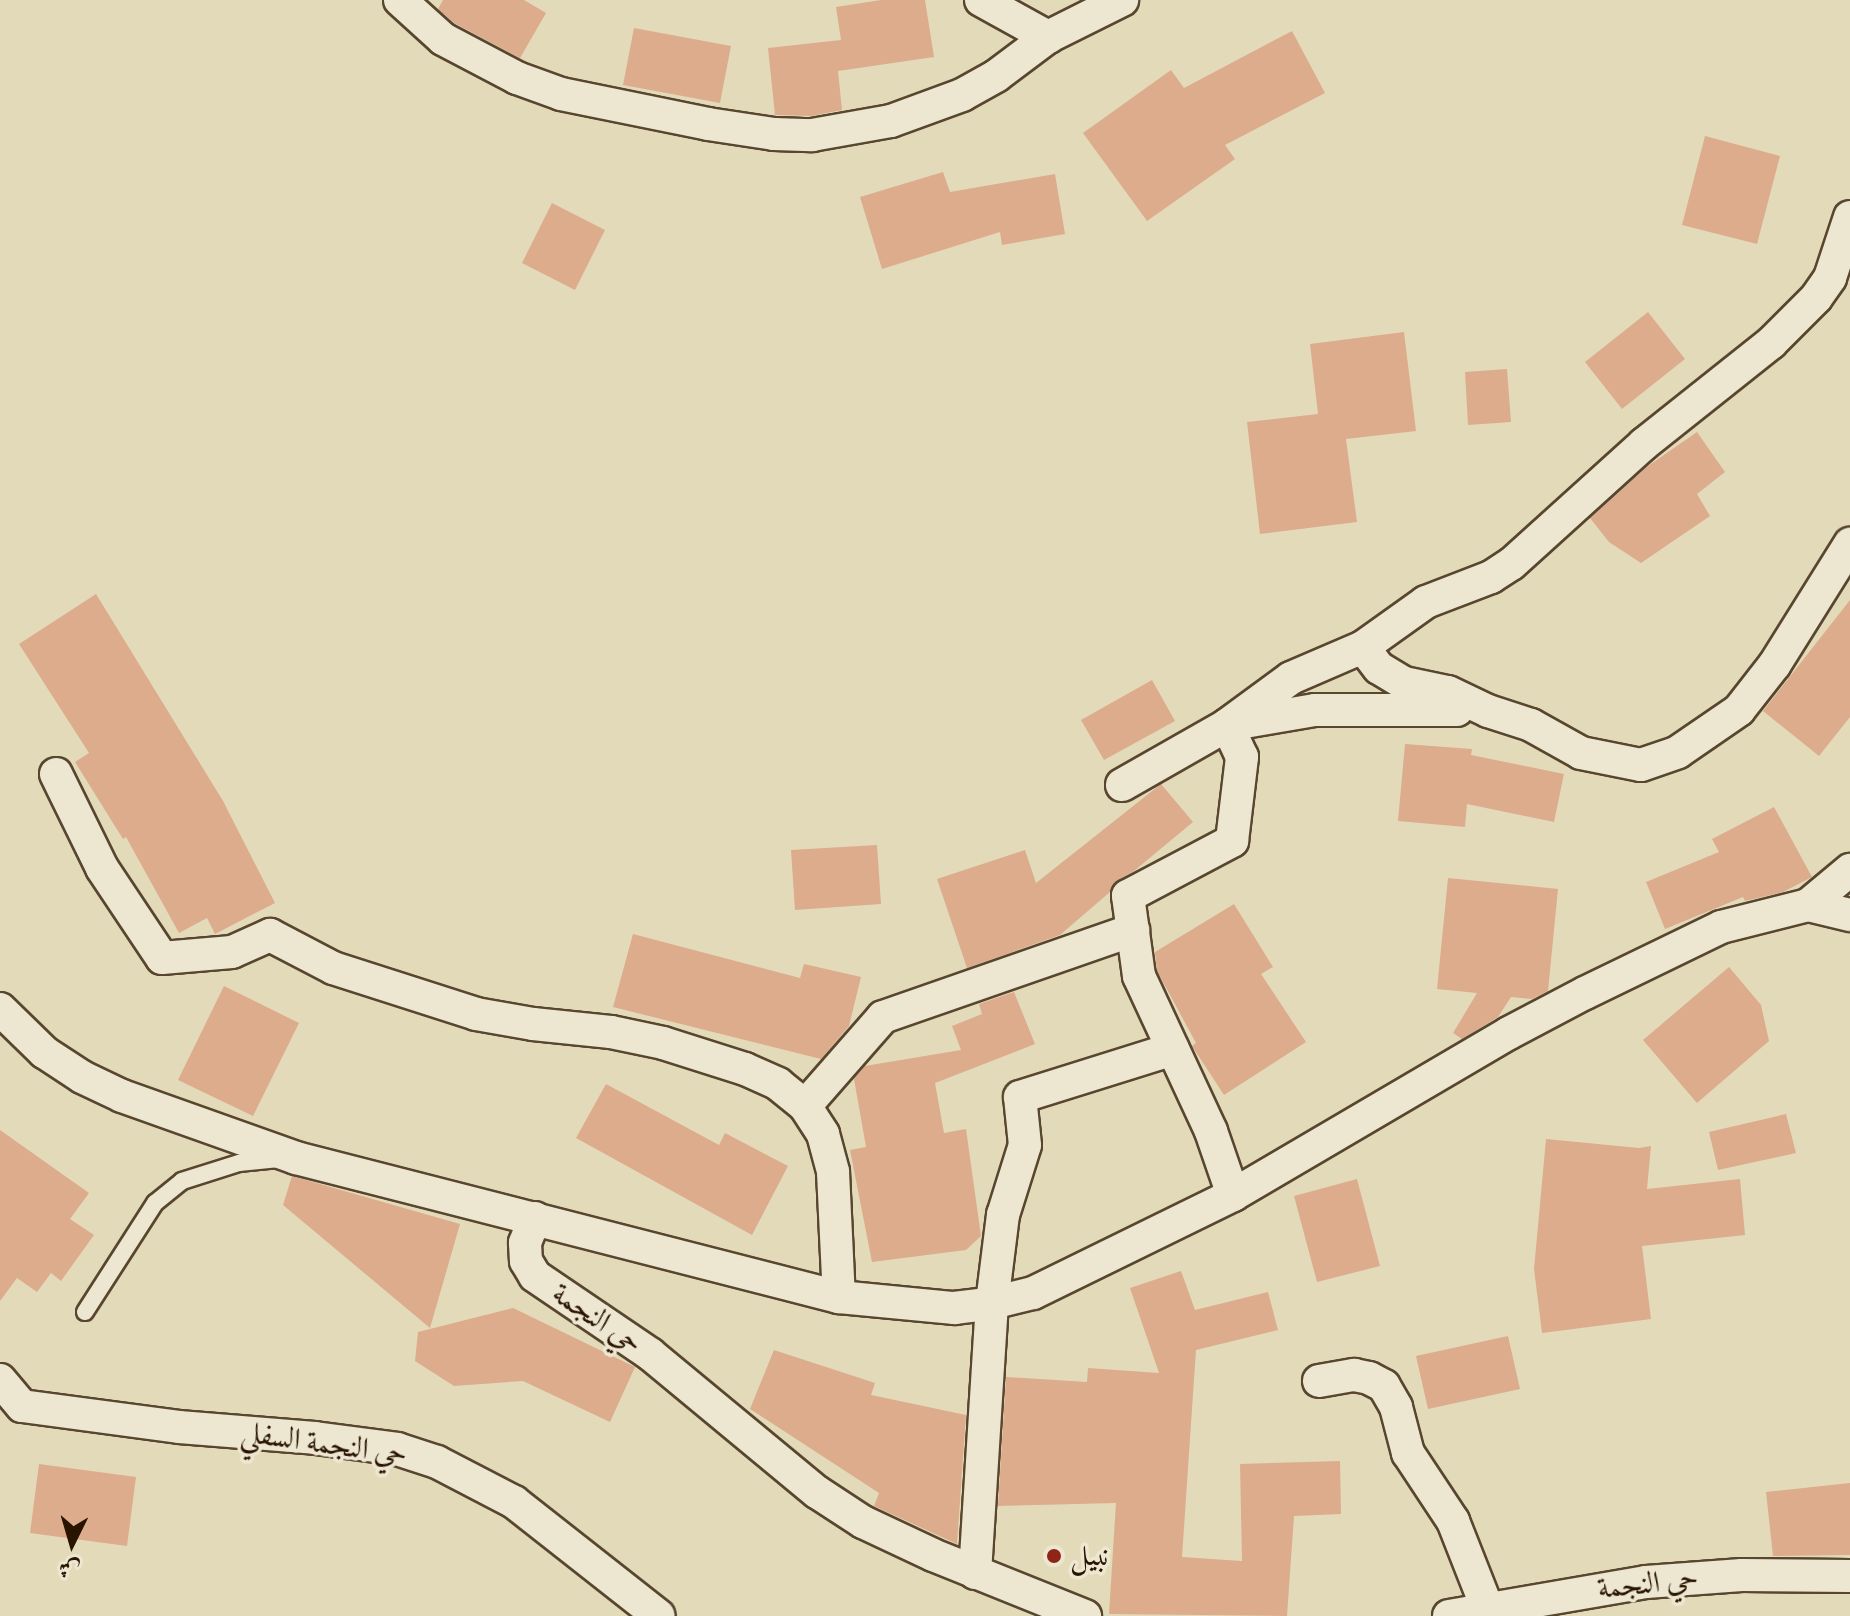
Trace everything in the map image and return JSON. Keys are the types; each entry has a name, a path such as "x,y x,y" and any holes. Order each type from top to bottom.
{"street":[{"path":"400,0 443,39 517,78 561,94 626,110 774,134 812,135 850,129 928,109 996,76 1048,37 1122,0"},
{"path":"981,0 1048,37"},
{"path":"1122,785 1227,725 1291,678 1363,647 1426,602 1491,577 1511,564 1644,444 1771,343 1816,298 1830,278 1850,217"},
{"path":"1363,647 1388,677 1448,692 1488,711 1531,725 1581,753 1641,765 1678,752 1739,710 1775,664 1850,544"},
{"path":"1227,725 1315,710 1392,707 1488,711"},
{"path":"1227,725 1242,757 1232,841 1128,896 1139,976 1211,1131 1233,1195"},
{"path":"56,774 102,868 162,958 232,952 270,935 333,968 476,1014 611,1032 745,1069 778,1084 805,1106 823,1134 833,1172 839,1297"},
{"path":"0,1009 44,1052 82,1077 122,1096 296,1158 839,1297 918,1307 992,1303 1033,1293 1233,1195 1585,993 1721,927 1808,905 1850,870"},
{"path":"1808,905 1850,915"},
{"path":"805,1106 883,1017 1133,930"},
{"path":"975,1573 992,1303 1003,1215 1025,1145 1020,1097 1173,1049"},
{"name":"حي النجمة","path":"535,1218 525,1243 526,1261 535,1276 650,1354 817,1492 863,1522 975,1573 1085,1616"},
{"path":"1319,1381 1354,1375 1384,1386 1396,1407 1408,1453 1453,1521 1488,1610"},
{"name":"حي النجمة السفلي","path":"0,1380 22,1406 179,1427 397,1449 437,1462 514,1502 659,1616"},
{"name":"حي النجمة","path":"1449,1616 1646,1582 1742,1575 1850,1576"}],"lane":[{"path":"85,1312 155,1203 182,1181 239,1163 296,1158"}],"building":[{"path":"443,0 524,0 546,13 520,58 454,23 438,9"},
{"path":"881,0 925,0 934,57 838,71 842,110 811,116 775,115 768,48 841,40 836,7"},
{"path":"634,28 731,46 720,103 623,85"},
{"path":"1292,31 1325,93 1225,145 1235,159 1147,221 1083,133 1171,70 1184,88"},
{"path":"1705,136 1780,156 1757,244 1682,225"},
{"path":"943,172 950,192 1055,174 1065,234 1002,245 1000,232 882,269 860,197"},
{"path":"552,203 605,230 575,290 522,263"},
{"path":"1648,312 1685,359 1622,409 1585,362"},
{"path":"1404,332 1416,431 1346,439 1357,522 1260,534 1247,422 1318,414 1310,344"},
{"path":"1507,369 1511,422 1468,425 1465,372"},
{"path":"1697,432 1725,472 1697,494 1710,516 1641,563 1609,542 1590,518 1648,466"},
{"path":"96,594 223,801 275,903 215,934 207,918 179,933 126,837 123,839 75,762 89,753 19,644"},
{"path":"1850,600 1850,717 1819,756 1763,711"},
{"path":"1152,680 1175,721 1104,760 1081,720"},
{"path":"1405,744 1472,749 1471,755 1564,774 1554,822 1467,804 1465,827 1398,821"},
{"path":"1161,784 1193,822 1134,871 1118,880 1110,892 1060,935 967,968 937,879 1025,850 1036,883"},
{"path":"1774,807 1812,877 1783,892 1745,901 1743,897 1665,929 1646,882 1719,852 1712,839"},
{"path":"877,845 881,904 795,910 791,850"},
{"path":"1448,878 1558,889 1548,991 1532,999 1511,997 1498,1017 1462,1039 1453,1033 1477,993 1437,989"},
{"path":"1234,904 1273,967 1261,974 1306,1042 1224,1095 1192,1046 1196,1043 1157,971 1155,952"},
{"path":"633,934 800,978 804,964 861,977 849,1026 821,1059 613,1007"},
{"path":"1729,967 1761,1005 1769,1041 1697,1103 1643,1040"},
{"path":"224,986 299,1023 253,1116 178,1080"},
{"path":"1014,992 1035,1044 935,1083 944,1133 966,1129 981,1236 966,1250 872,1262 850,1150 866,1147 854,1079 865,1066 961,1050 952,1026 982,1014 979,1004"},
{"path":"606,1084 719,1145 725,1133 788,1166 752,1235 576,1138"},
{"path":"1786,1114 1796,1153 1718,1170 1709,1132"},
{"path":"0,1130 89,1193 70,1219 94,1235 61,1281 51,1273 37,1292 17,1278 0,1301"},
{"path":"1546,1139 1639,1148 1651,1146 1647,1189 1740,1179 1745,1235 1642,1246 1651,1319 1542,1333 1534,1269"},
{"path":"292,1176 460,1224 430,1328 283,1205"},
{"path":"1357,1179 1380,1266 1317,1282 1294,1196"},
{"path":"1181,1271 1195,1310 1268,1292 1278,1330 1196,1350 1182,1557 1242,1561 1240,1464 1340,1461 1341,1514 1294,1516 1287,1616 1109,1614 1116,1503 998,1506 1006,1377 1087,1382 1088,1368 1159,1373 1130,1288"},
{"path":"513,1308 635,1367 610,1422 523,1381 454,1386 415,1361 418,1332"},
{"path":"1508,1336 1520,1389 1428,1409 1416,1356"},
{"path":"774,1350 875,1383 871,1395 966,1415 957,1544 874,1506 879,1493 750,1409"},
{"path":"39,1464 136,1477 127,1546 30,1533"},
{"path":"1850,1483 1850,1555 1773,1556 1766,1492"}],"place":[{"name":"نبيل","path":"1054,1556"}]}
